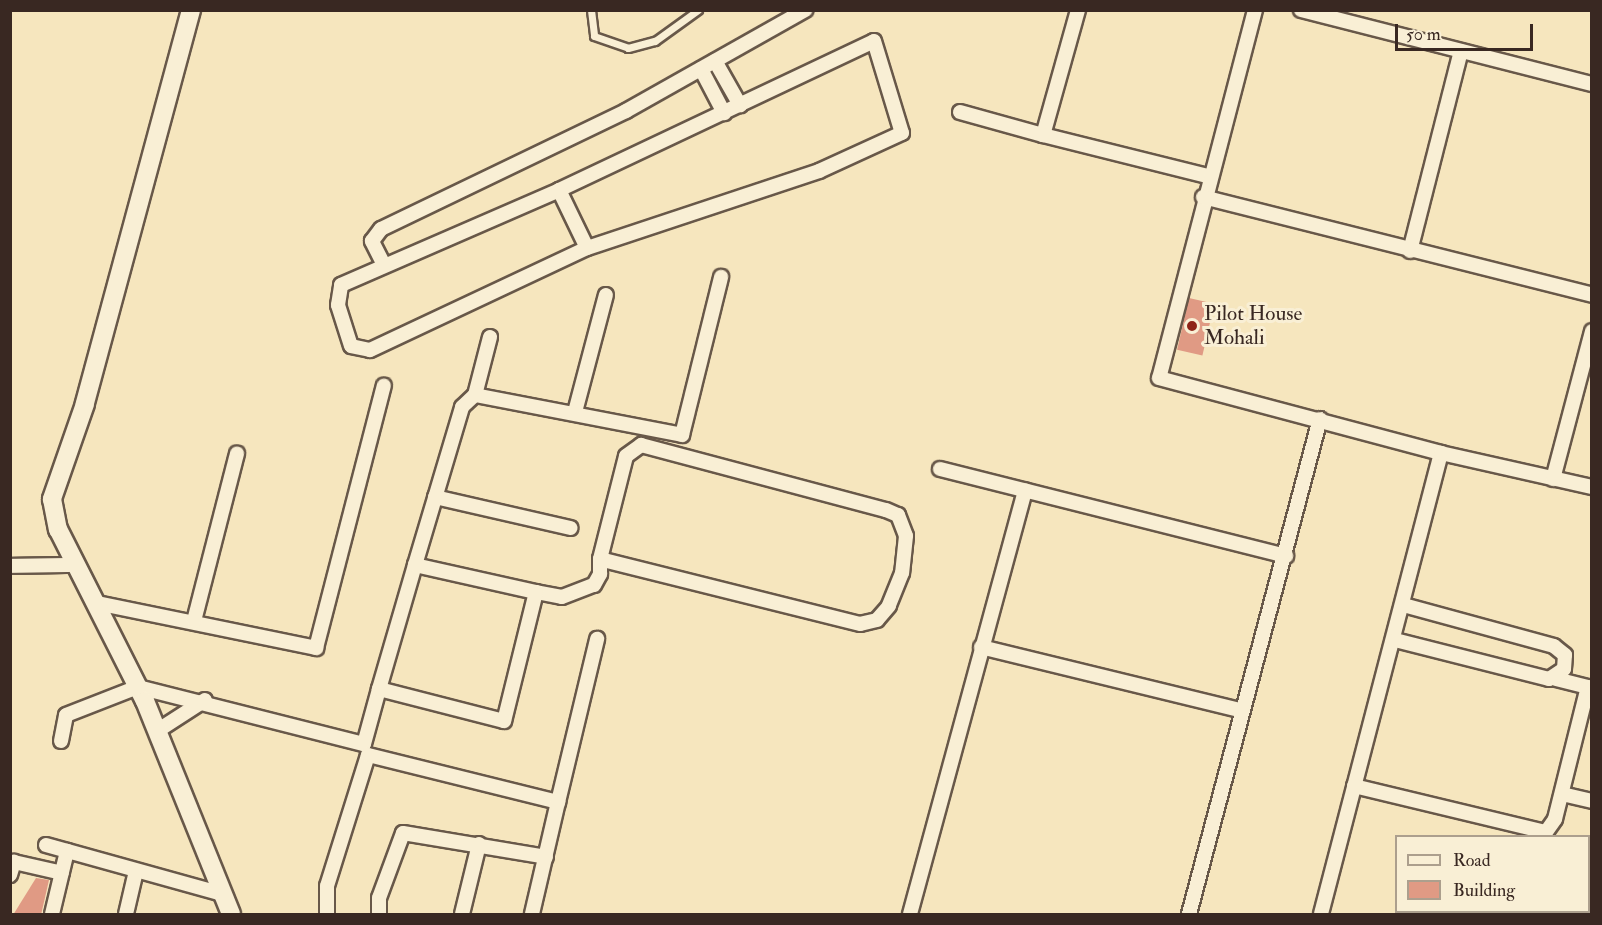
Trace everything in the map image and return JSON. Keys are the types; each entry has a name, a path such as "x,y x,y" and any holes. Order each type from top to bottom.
{"street":[{"path":"191,10 85,404 52,499 58,529 138,687 231,915"},
{"path":"384,265 372,241 381,229 701,69 805,10"},
{"path":"1043,135 1078,10"},
{"path":"1255,10 1208,176 1159,378 1442,453 1592,487"},
{"path":"1300,10 1592,84"},
{"path":"874,41 902,133 819,171 586,248 359,350 351,346 338,289 384,265 559,190 740,105 874,41"},
{"path":"1410,250 1461,51"},
{"path":"715,61 740,105"},
{"path":"701,69 724,113"},
{"path":"960,112 1208,176"},
{"path":"559,190 586,248"},
{"path":"1203,196 1592,295"},
{"path":"475,395 575,412 682,435 721,277"},
{"path":"575,412 606,295"},
{"path":"1553,479 1592,331"},
{"path":"61,741 66,716 138,687 205,700 364,744 462,407 475,395 490,337"},
{"path":"97,603 194,621 316,648 384,386"},
{"path":"1189,915 1240,710 1286,556 1320,419"},
{"path":"415,565 562,597 580,593 594,585 600,559 626,456 642,445 886,510 898,515 906,536 902,573 889,606 877,620 860,624 600,559"},
{"path":"194,621 237,453"},
{"path":"1320,915 1395,640 1442,453"},
{"path":"940,469 1286,556"},
{"path":"910,915 1025,490"},
{"path":"435,497 570,528"},
{"path":"10,566 76,565"},
{"path":"379,689 504,722 536,591"},
{"path":"1403,605 1554,646 1565,655 1564,669 1556,679"},
{"path":"532,915 597,639"},
{"path":"1354,786 1524,833 1545,834 1562,794 1590,688 1395,640"},
{"path":"981,647 1240,710"},
{"path":"157,731 205,700"},
{"path":"327,915 327,886 368,755 558,802"},
{"path":"1562,794 1592,801"},
{"path":"379,915 379,898 404,832 546,857"},
{"path":"462,915 479,844"},
{"path":"46,845 223,894"},
{"path":"52,915 67,851"},
{"path":"10,875 14,862 62,873"},
{"path":"126,915 136,871"}],"lane":[{"path":"591,10 594,36 628,48 655,41 698,10"}],"building":[{"name":"Pilot House Mohali","path":"1189,298 1214,304 1202,355 1177,350"},
{"path":"36,878 49,880 41,915 13,915"}],"place":[{"name":"Pilot House Mohali","path":"1192,326"}]}
